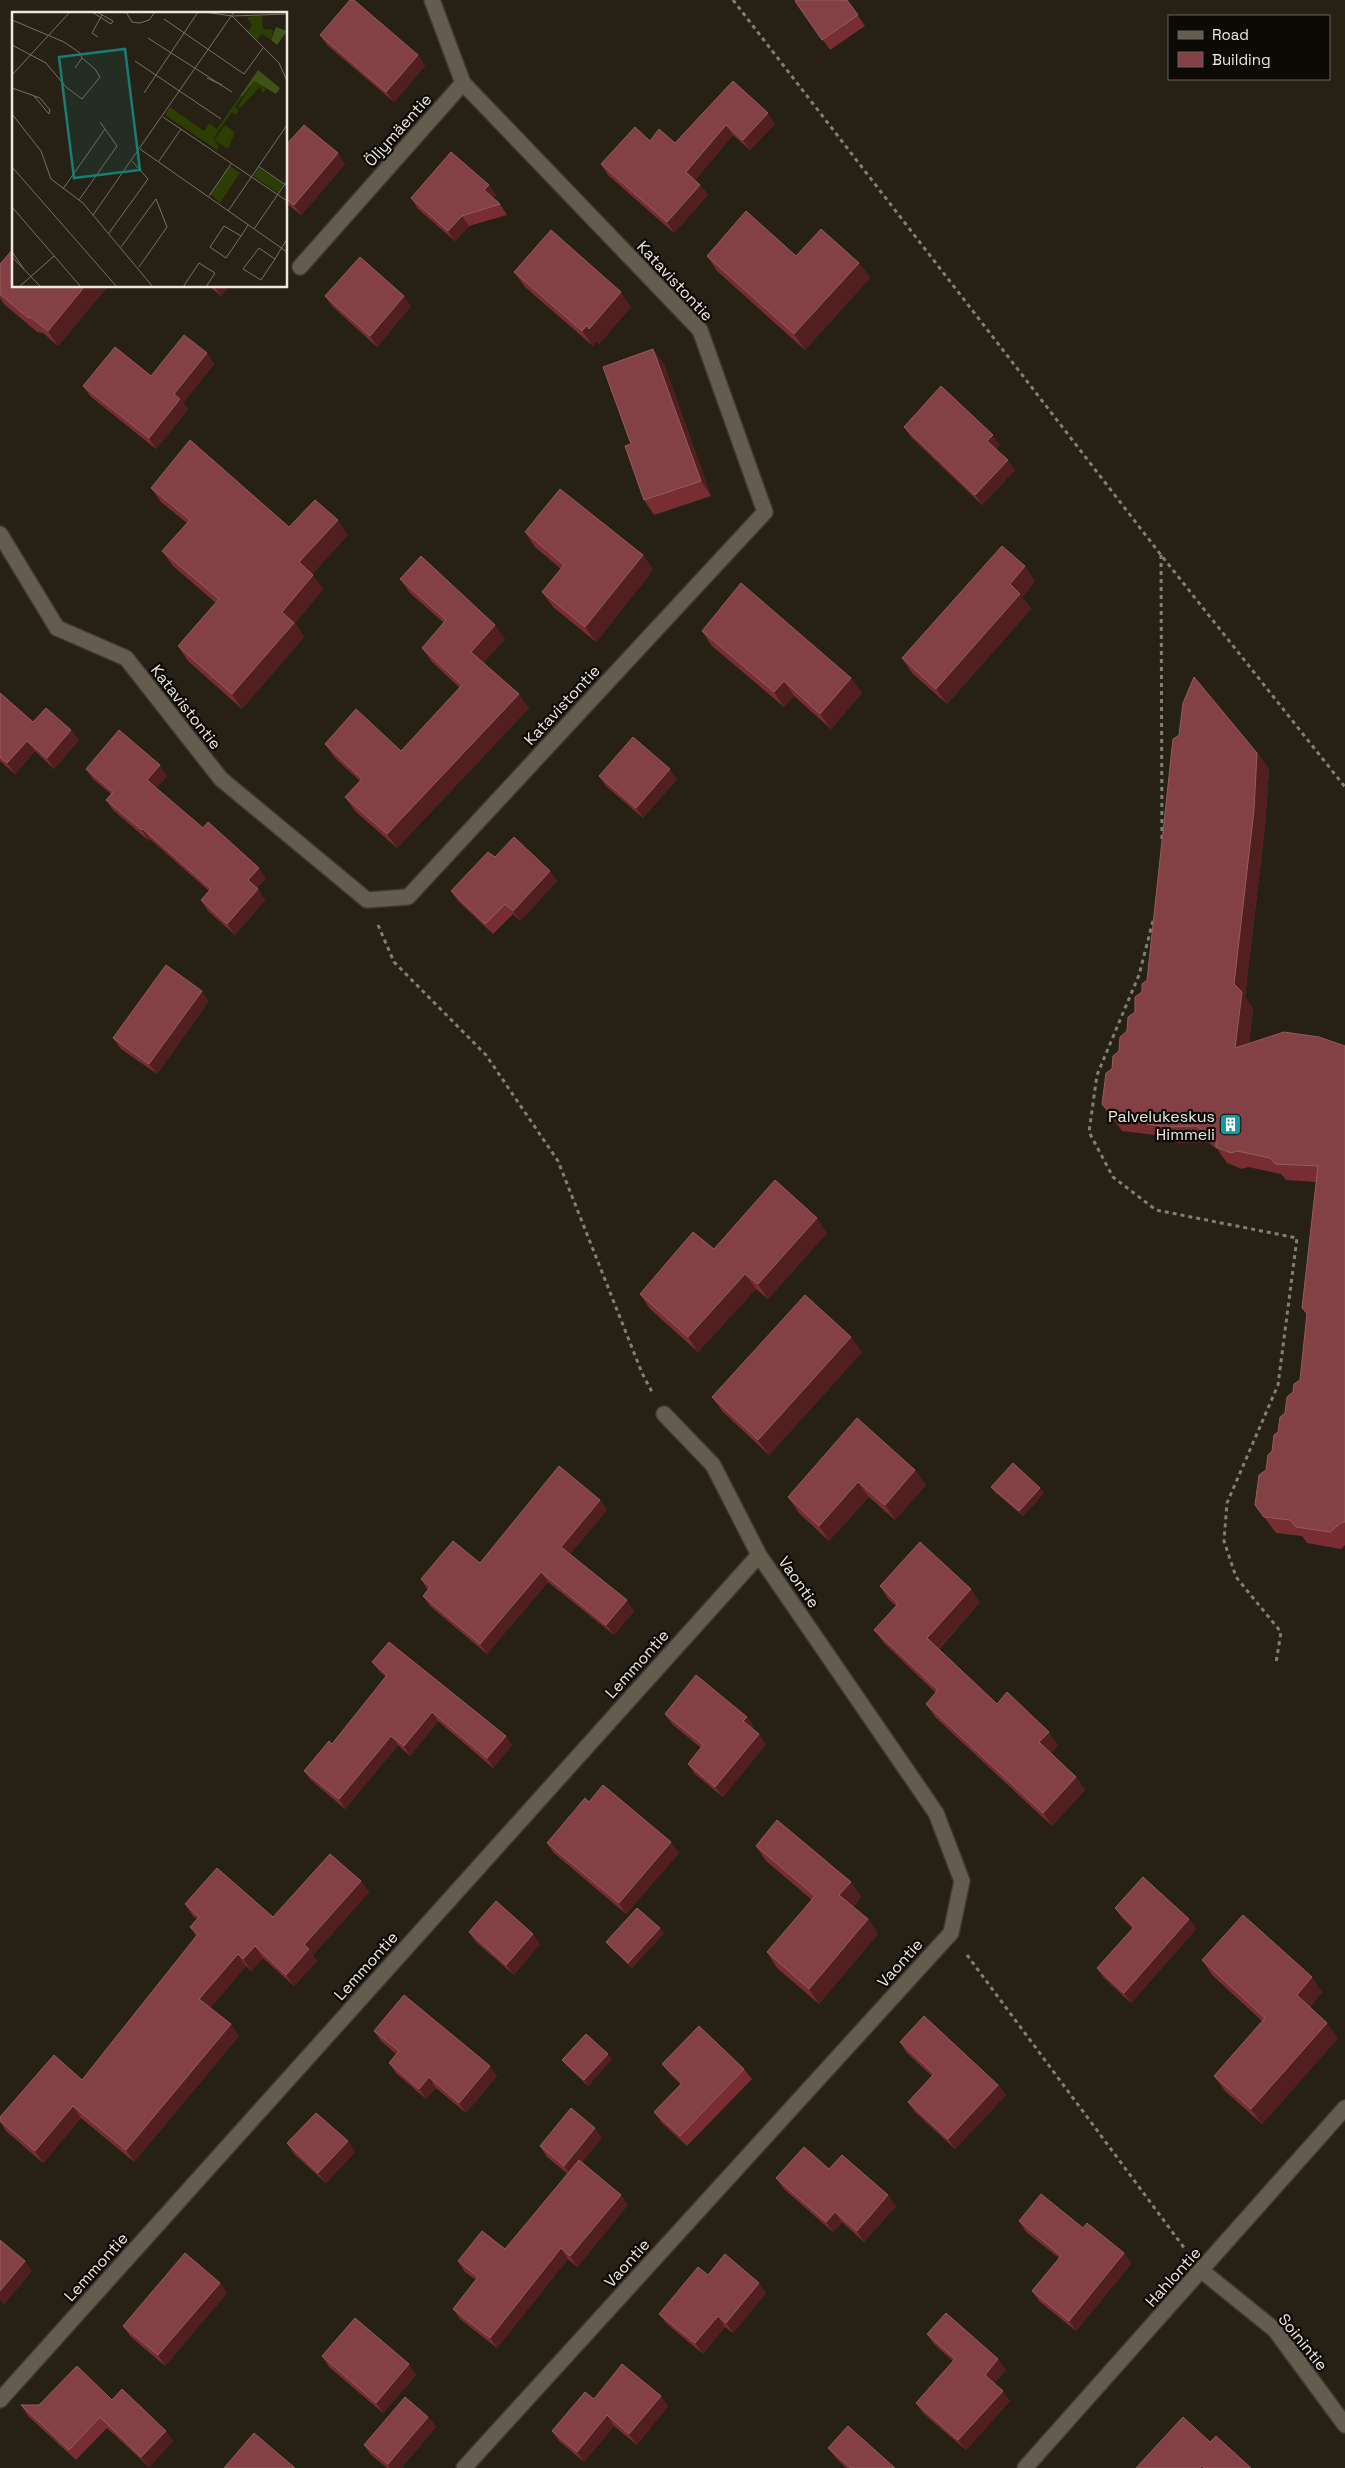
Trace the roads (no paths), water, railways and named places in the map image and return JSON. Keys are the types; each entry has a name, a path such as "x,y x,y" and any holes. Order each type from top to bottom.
{"street":[{"path":"432,0 463,83"},
{"name":"Öljymäentie","path":"300,267 463,83"},
{"name":"Katavistontie","path":"0,534 58,628 126,658 221,779 367,900 408,897 765,512 700,330 463,83"},
{"name":"Vaontie","path":"464,2468 950,1933 962,1881 936,1813 759,1555 713,1465 664,1414"},
{"name":"Lemmontie","path":"0,2400 759,1555"},
{"name":"Hahlontie","path":"1025,2468 1345,2108"},
{"name":"Soinintie","path":"1202,2271 1275,2330 1345,2425"}],"place":[{"name":"Palvelukeskus Himmeli","path":"1231,1125"}]}
